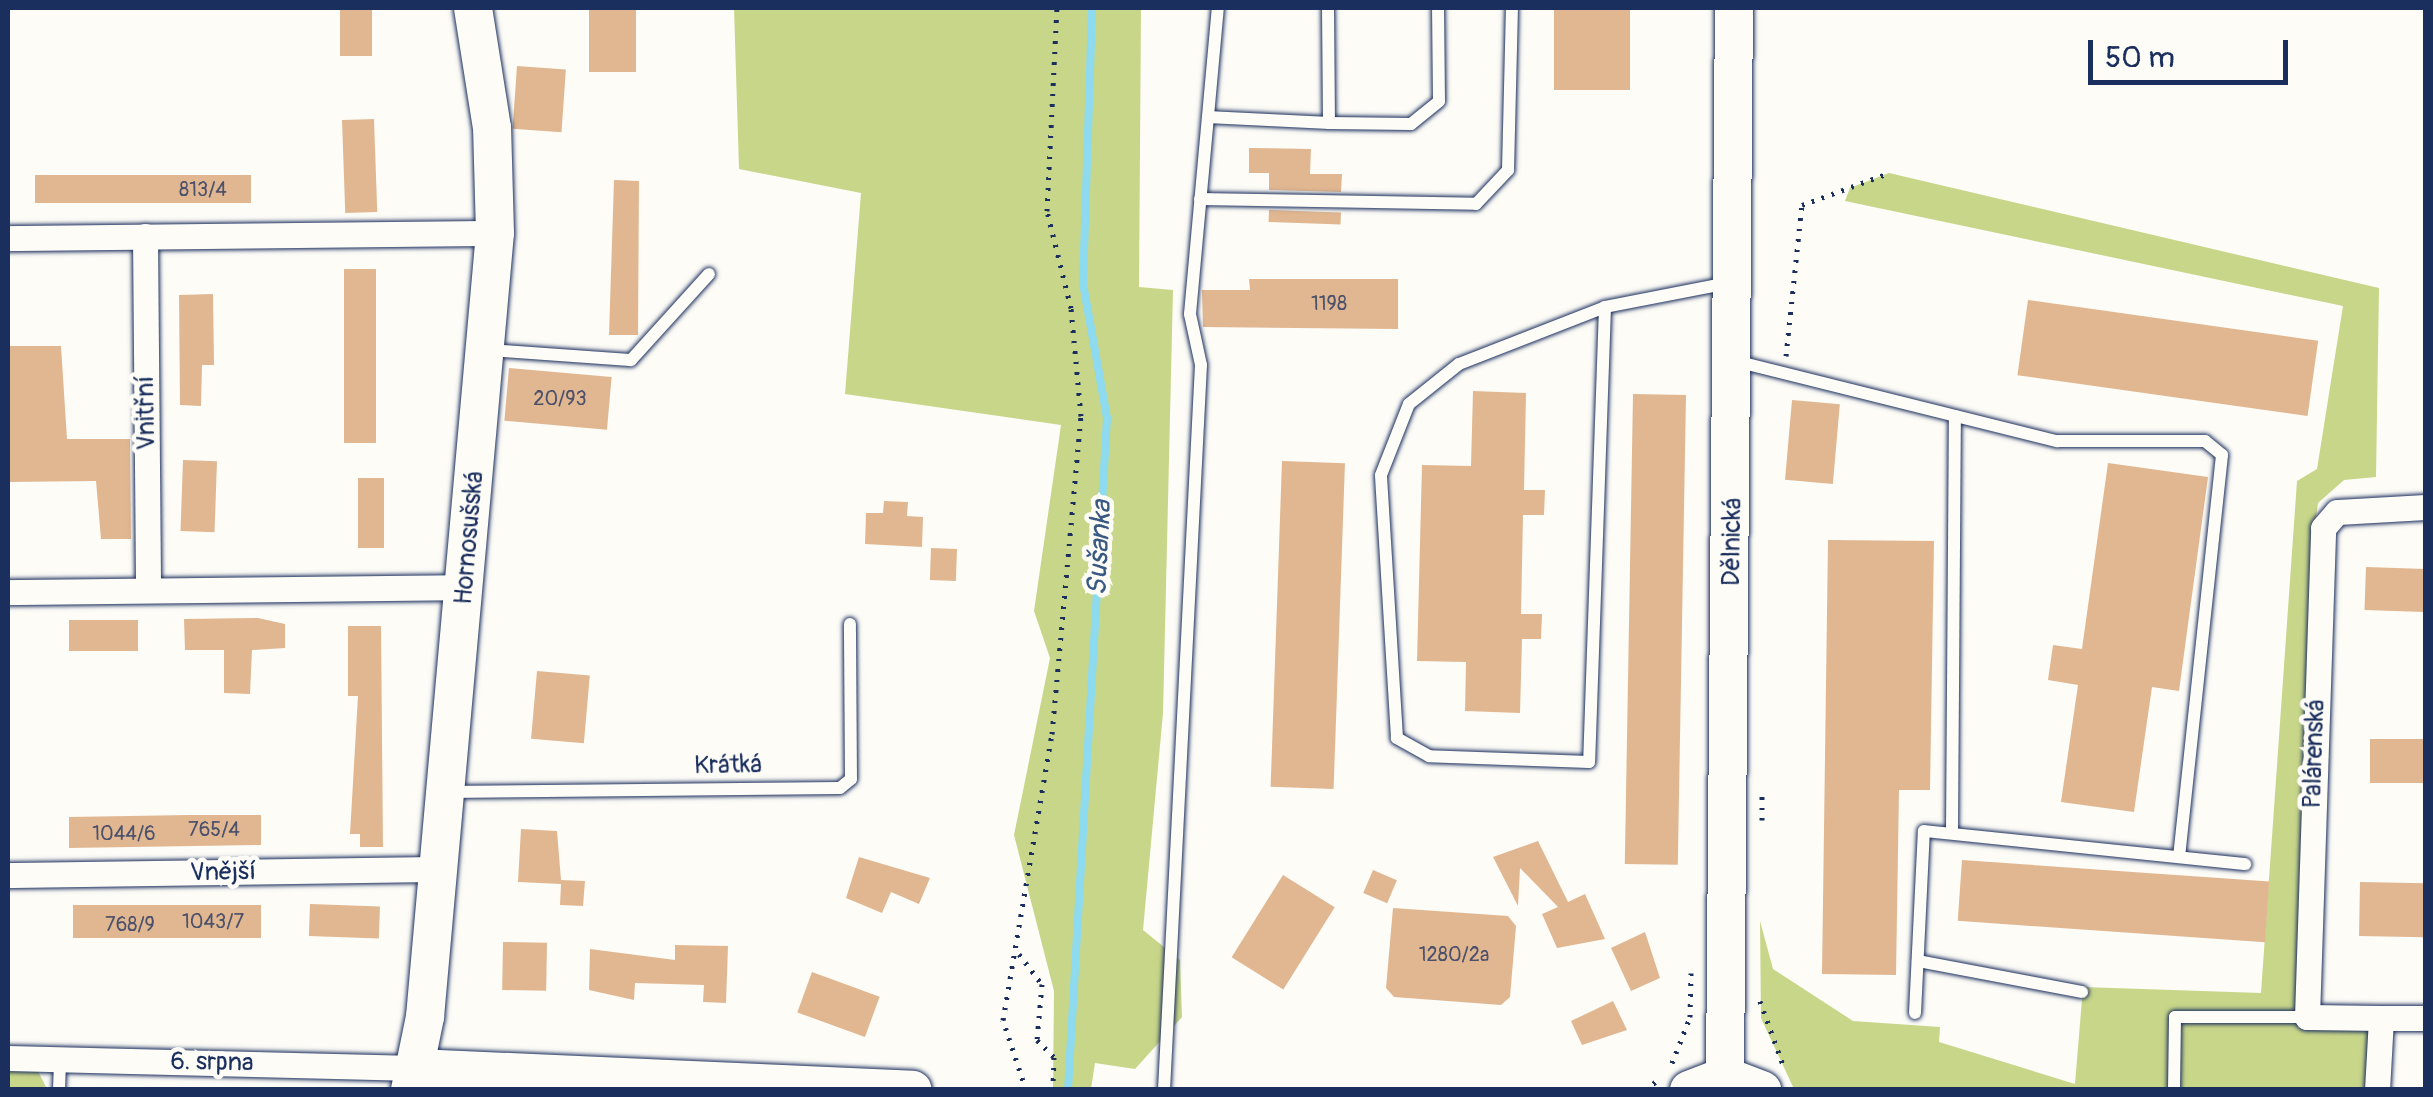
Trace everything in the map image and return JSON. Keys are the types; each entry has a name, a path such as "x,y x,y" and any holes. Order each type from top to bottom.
{"main road":[{"name":"Hornosušská","path":"413,1079 447,792 494,233 492,128 473,8"},
{"name":"Dělnická","path":"1725,1076 1736,361 1734,8"},
{"path":"1689,1090 1725,1076 1774,1081"},
{"path":"413,1079 914,1090"}],"street":[{"path":"8,238 494,233"},
{"name":"Vnitřní","path":"145,236 148,590"},
{"name":"Palárenská","path":"2307,1016 2323,528 2337,512 2426,507"},
{"path":"8,592 466,587"},
{"name":"Vnější","path":"8,876 439,870"},
{"path":"2307,1016 2426,1018"},
{"path":"2377,1090 2381,1018"},
{"name":"6. srpna","path":"8,1058 413,1079"}],"lane":[{"path":"1164,1090 1201,366 1190,314 1218,8"},
{"path":"1328,8 1328,123"},
{"path":"1208,116 1410,124 1439,101 1438,8"},
{"path":"1200,199 1476,204 1508,170 1512,8"},
{"path":"485,350 631,360 709,274"},
{"path":"1605,308 1589,762 1429,756 1397,738 1382,494 1409,404 1459,364 1605,308 1736,282"},
{"path":"1736,361 2057,441 2205,441 2222,455 2179,856"},
{"path":"1952,832 1956,416"},
{"name":"Krátká","path":"447,792 840,788 851,779 850,624"},
{"path":"1916,1014 1924,831 2244,864"},
{"path":"1918,961 2082,992"},
{"path":"2174,1090 2175,1017 2307,1016"},
{"path":"58,1090 60,1060"}],"path":[{"path":"1026,1090 1003,1020 1019,954 1070,590 1081,416 1072,308 1047,211 1057,8"},
{"path":"1784,374 1802,204 1889,173"},
{"path":"1761,832 1762,777"},
{"path":"1019,954 1042,984 1037,1040 1054,1057 1053,1090"},
{"path":"1646,1090 1679,1052 1691,968"},
{"path":"1759,980 1761,1018 1774,1081"}],"green space":[{"path":"734,8 1141,8 1139,287 1173,290 1163,713 1143,930 1180,960 1182,1017 1135,1069 1095,1063 1091,1089 1053,1089 1054,991 1014,835 1050,658 1034,611 1061,425 845,394 861,193 739,169"},
{"path":"1889,173 2379,288 2376,477 2344,480 2318,503 2311,550 2298,1028 2369,1030 2365,1089 1794,1089 1761,1018 1760,921 1773,969 1853,1021 1940,1027 1939,1042 2075,1084 2083,987 2261,993 2297,481 2317,469 2343,306 1845,201 1850,188"},
{"path":"8,1070 38,1071 47,1089 8,1090"}],"building":[{"path":"340,8 372,8 372,56 340,56"},
{"path":"589,8 636,8 636,72 589,72"},
{"path":"1554,8 1630,8 1630,90 1554,90"},
{"path":"517,66 566,69 561,132 513,129"},
{"path":"374,119 377,212 345,213 342,120"},
{"path":"1249,148 1311,149 1310,174 1342,174 1341,192 1269,190 1269,173 1249,173"},
{"path":"35,175 251,175 251,203 35,203"},
{"path":"614,180 639,181 638,335 609,335"},
{"path":"1269,210 1341,213 1341,225 1269,222"},
{"path":"344,269 376,269 376,443 344,443"},
{"path":"1249,279 1398,279 1398,329 1203,327 1202,290 1250,290"},
{"path":"213,294 214,365 202,365 201,406 180,405 179,295"},
{"path":"2028,300 2318,341 2308,416 2017,375"},
{"path":"8,346 61,346 67,439 130,439 131,539 101,539 96,481 8,482"},
{"path":"509,368 612,377 607,430 504,421"},
{"path":"1473,391 1526,393 1524,490 1545,490 1544,515 1523,515 1521,614 1542,614 1541,639 1522,639 1520,713 1465,711 1466,662 1417,661 1422,465 1471,466"},
{"path":"1633,394 1686,395 1678,865 1625,864"},
{"path":"1792,400 1840,404 1833,484 1785,480"},
{"path":"183,460 217,461 215,532 181,531"},
{"path":"1282,461 1345,463 1334,789 1271,787"},
{"path":"2108,463 2208,477 2179,691 2152,687 2134,812 2061,802 2078,685 2048,680 2053,645 2082,649"},
{"path":"358,478 384,478 384,548 358,548"},
{"path":"884,501 908,502 907,516 923,517 922,547 865,544 866,513 883,513"},
{"path":"1828,540 1934,541 1930,790 1899,790 1896,975 1822,974"},
{"path":"931,548 957,549 956,581 930,580"},
{"path":"2366,567 2426,569 2424,612 2364,610"},
{"path":"258,618 285,624 285,648 252,650 250,694 224,693 224,650 185,650 184,619"},
{"path":"69,620 138,620 138,651 69,651"},
{"path":"348,626 381,626 383,847 360,847 360,834 350,834 358,696 348,696"},
{"path":"537,671 590,676 584,743 531,739"},
{"path":"2370,739 2426,739 2426,783 2370,783"},
{"path":"261,815 261,845 69,848 69,817"},
{"path":"521,829 557,831 561,880 585,881 583,906 560,905 561,884 518,882"},
{"path":"1538,841 1568,902 1585,894 1605,939 1557,948 1542,914 1558,907 1520,868 1518,906 1493,857"},
{"path":"859,857 930,878 919,904 891,892 882,913 846,898"},
{"path":"1962,860 2269,881 2265,942 1958,921"},
{"path":"1373,870 1397,880 1387,903 1363,893"},
{"path":"1283,875 1335,907 1283,990 1232,957"},
{"path":"2360,882 2426,883 2425,937 2359,936"},
{"path":"310,904 380,906 379,938 309,936"},
{"path":"73,905 261,905 261,938 73,938"},
{"path":"1393,908 1508,916 1516,926 1510,997 1501,1005 1394,997 1386,988"},
{"path":"1645,932 1660,978 1631,991 1611,948"},
{"path":"503,942 547,943 546,991 502,990"},
{"path":"675,945 728,946 726,1003 703,1002 704,985 635,983 634,1000 589,990 590,949 675,960"},
{"path":"812,972 880,997 865,1037 797,1012"},
{"path":"1613,1001 1627,1030 1582,1045 1571,1021"}],"waterway":[{"name":"Sušanka","path":"1068,1090 1107,418 1083,283 1092,8"}]}
